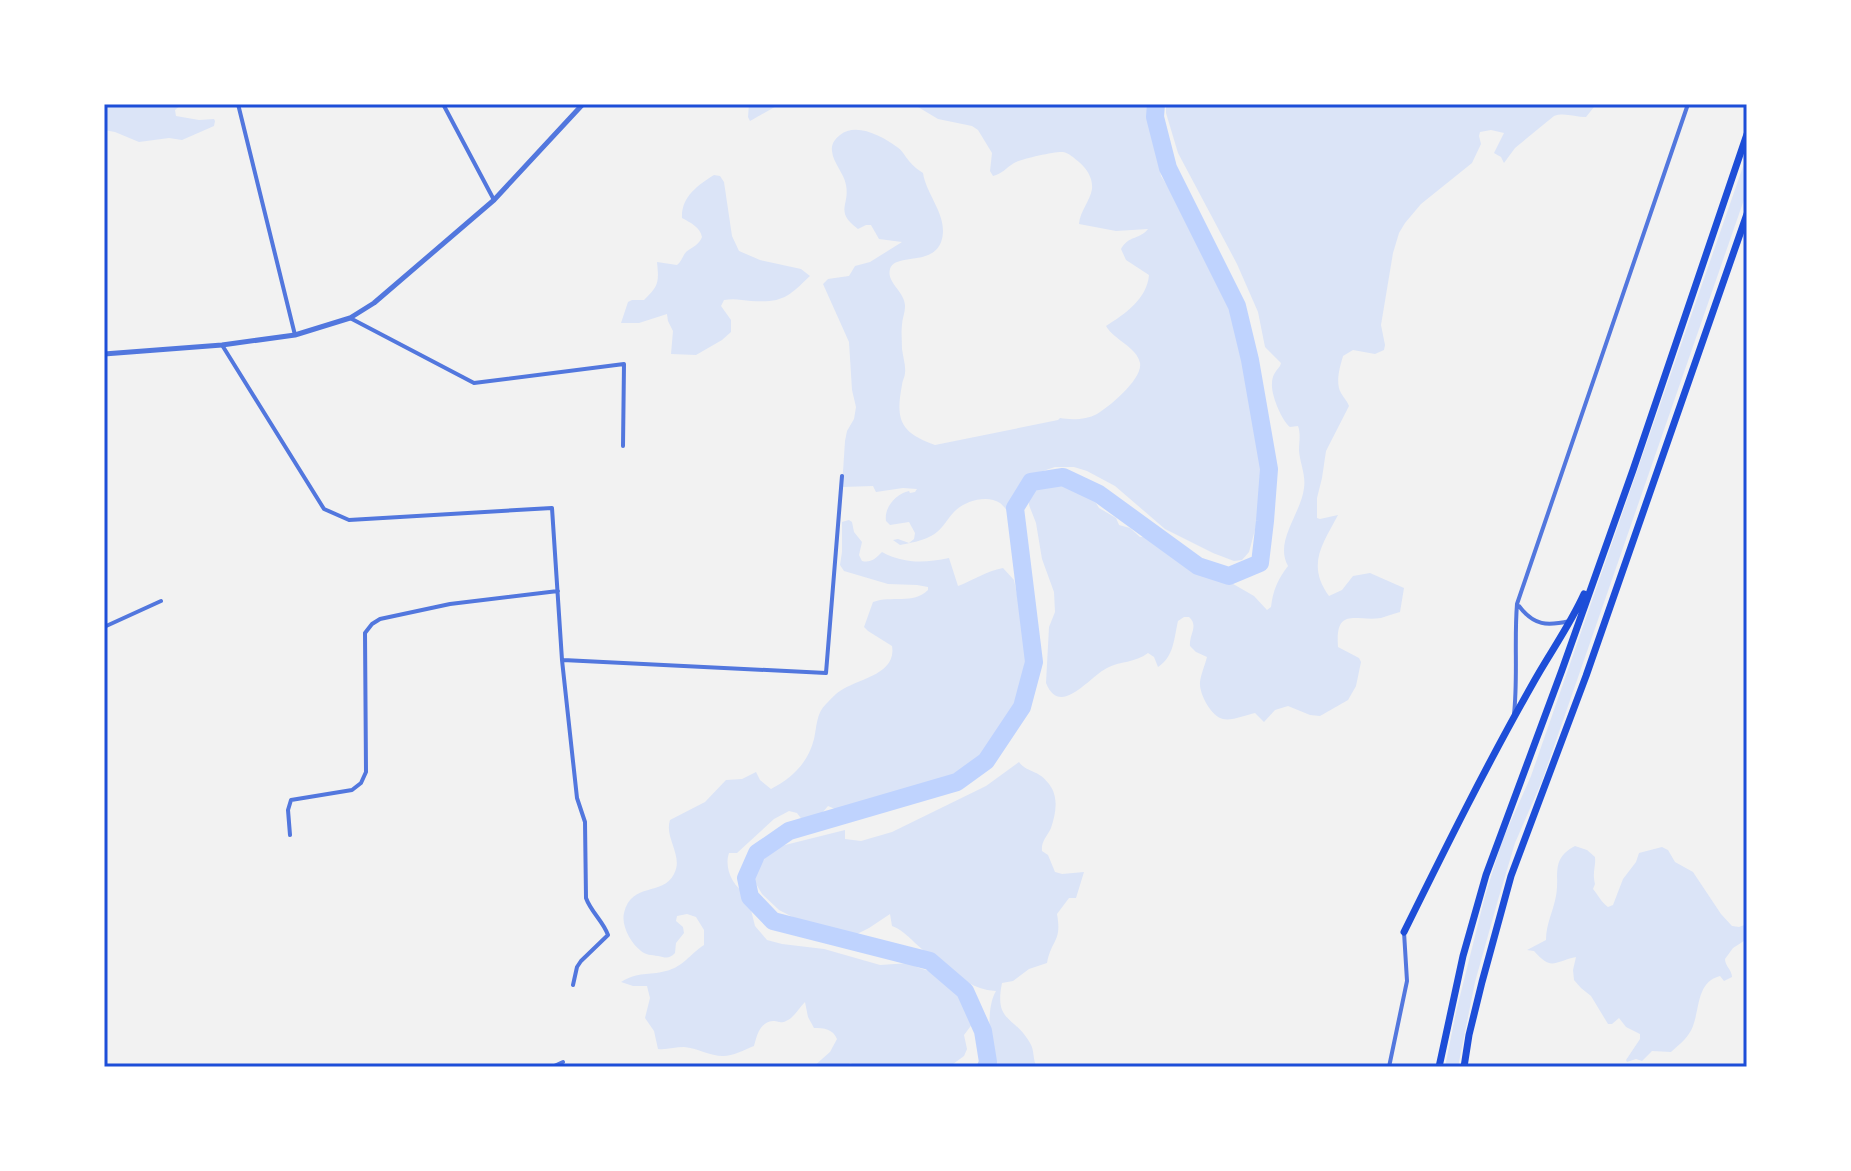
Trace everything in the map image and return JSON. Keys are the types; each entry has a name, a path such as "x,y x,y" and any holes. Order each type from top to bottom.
{"highway":[{"path":"1439,1067 1463,956 1486,875 1605,549 1747,134"},
{"path":"1464,1067 1482,982 1511,876 1611,606 1747,214"},
{"path":"1404,932 1468,803 1533,683 1572,621 1605,549"}],"street":[{"path":"238,104 295,335"},
{"path":"443,104 494,200"},
{"path":"104,354 222,345 295,335 350,318 374,303 494,200 583,104"},
{"path":"1513,721 1517,604 1688,104"},
{"path":"350,318 474,383 624,364 623,446"},
{"path":"222,345 324,509 349,520 552,508 562,660 577,798 585,822 586,898 608,935 581,961 573,985"},
{"path":"562,660 826,673 842,476"},
{"path":"290,835 288,810 291,800 352,790 361,783 366,772 365,633 372,624 380,619 450,604 558,591"},
{"path":"104,627 161,601"},
{"path":"1517,604 1527,617 1541,623 1572,621"},
{"path":"1389,1067 1407,981 1404,932"},
{"path":"552,1067 563,1062"}],"shaded area":[{"path":"104,104 182,104 175,110 176,116 215,121 214,126 182,140 169,138 139,142 104,130"},
{"path":"749,104 780,104 750,121"},
{"path":"897,104 1148,104 1161,176 1218,266 1250,353 1274,483 1259,515 1249,552 1242,560 1234,561 1213,553 1165,529 1115,486 1074,467 1055,467 1034,474 1018,493 1013,518 995,500 975,500 957,509 935,534 920,541 900,545 893,540 909,543 915,533 909,522 890,525 886,521 887,511 900,495 917,489 876,492 873,486 842,487 845,441 856,407 849,342 823,284 828,279 849,276 855,266 870,262 902,242 879,239 871,225 858,229 847,217 844,208 846,185 832,148 836,138 846,131 869,132 900,150 923,173 942,223 941,243 935,251 900,261 890,269 891,279 903,297 905,309 902,349 905,376 900,417 915,436 935,445 1060,418 1088,417 1117,399 1140,369 1135,352 1106,326 1127,311 1144,291 1149,275 1126,260 1121,249 1148,229 1116,231 1079,224 1091,193 1092,181 1085,168 1067,153 1023,159 993,176 990,171 992,153 978,130 938,119 918,107"},
{"path":"1166,104 1594,104 1586,117 1554,116 1515,148 1504,163 1494,153 1504,133 1491,130 1480,132 1481,144 1472,163 1421,204 1399,233 1381,325 1384,350 1375,354 1353,350 1343,356 1338,384 1349,406 1326,451 1317,498 1317,518 1338,515 1319,554 1319,574 1329,596 1342,590 1353,576 1370,573 1404,588 1400,612 1381,618 1349,619 1340,626 1338,647 1361,662 1356,686 1348,700 1320,716 1288,706 1275,710 1264,722 1255,713 1231,719 1219,717 1210,709 1201,692 1200,682 1207,657 1190,646 1193,627 1189,617 1178,621 1170,653 1158,667 1154,657 1148,653 1107,668 1067,696 1059,697 1052,693 1046,683 1049,627 1055,612 1054,592 1042,559 1036,523 1029,505 1034,489 1054,481 1067,481 1087,488 1099,508 1116,518 1119,525 1130,528 1140,537 1160,541 1198,573 1228,581 1254,596 1267,610 1271,607 1276,585 1288,566 1284,547 1302,498 1304,483 1299,429 1287,424 1273,395 1272,381 1281,363 1265,347 1258,312 1237,264 1178,153"},
{"path":"1747,155 1747,191 1542,781 1515,843 1475,982 1458,1067 1445,1067 1485,896 1502,841 1531,776"},
{"path":"714,175 720,176 724,182 732,236 739,251 760,260 801,269 810,276 778,300 724,300 721,306 731,320 731,332 696,355 671,354 673,331 667,314 639,323 621,323 628,302 644,300 655,287 657,262 677,265 686,252 701,240 697,228 682,218 682,211 692,192"},
{"path":"849,520 862,542 859,555 862,561 873,560 882,552 898,559 915,561 949,558 958,586 1003,568 1014,580 1028,647 1013,730 991,757 934,791 858,817 828,806 815,820 803,821 797,813 789,811 774,819 737,853 729,853 729,870 733,882 747,894 755,926 767,940 824,949 880,965 910,963 940,977 959,995 971,1016 973,1023 964,1035 967,1049 964,1056 949,1067 854,1067 851,1063 842,1067 813,1067 830,1052 837,1039 828,1030 814,1028 805,1002 789,1020 765,1024 754,1046 735,1054 718,1056 684,1047 658,1049 654,1031 645,1018 650,998 647,986 621,982 633,976 677,967 704,945 704,930 696,917 687,914 677,916 676,921 683,927 684,933 676,943 675,953 663,957 644,953 637,948 623,918 628,903 634,897 669,881 674,874 677,860 670,834 670,820 705,802 726,780 742,779 756,772 771,789 792,775 808,755 819,716 826,704 840,691 882,670 892,656 892,646 864,627 873,602 909,599 928,590 928,587 917,585 888,584 844,571 840,565 842,522"},
{"path":"1019,762 1045,779 1054,794 1054,817 1042,851 1048,855 1055,872 1084,872 1076,898 1069,898 1057,914 1057,935 1047,963 1029,969 1013,981 1002,983 1000,996 1003,1012 1030,1043 1037,1067 992,1067 990,1017 996,991 968,982 923,950 905,933 892,926 890,914 857,934 826,934 779,910 762,894 754,874 758,865 777,847 845,830 845,839 861,841 892,832 986,786"},
{"path":"1575,846 1595,857 1593,889 1608,907 1613,905 1623,879 1639,853 1662,847 1668,850 1675,862 1693,872 1732,926 1747,924 1747,939 1733,948 1725,959 1732,977 1724,981 1720,976 1707,984 1700,996 1691,1030 1671,1052 1652,1051 1642,1061 1627,1062 1640,1034 1626,1027 1619,1018 1608,1024 1591,996 1574,980 1576,957 1549,963 1534,951 1527,950 1546,940 1556,896 1559,862"}],"waterway":[{"path":"986,1067 988,1062 983,1031 965,991 930,961 773,921 750,897 746,878 757,853 789,831 957,782 986,761 1022,707 1034,662 1015,508 1031,482 1063,477 1099,494 1198,566 1229,576 1260,563 1269,469 1250,360 1237,306 1168,168 1155,117 1156,104"}]}
